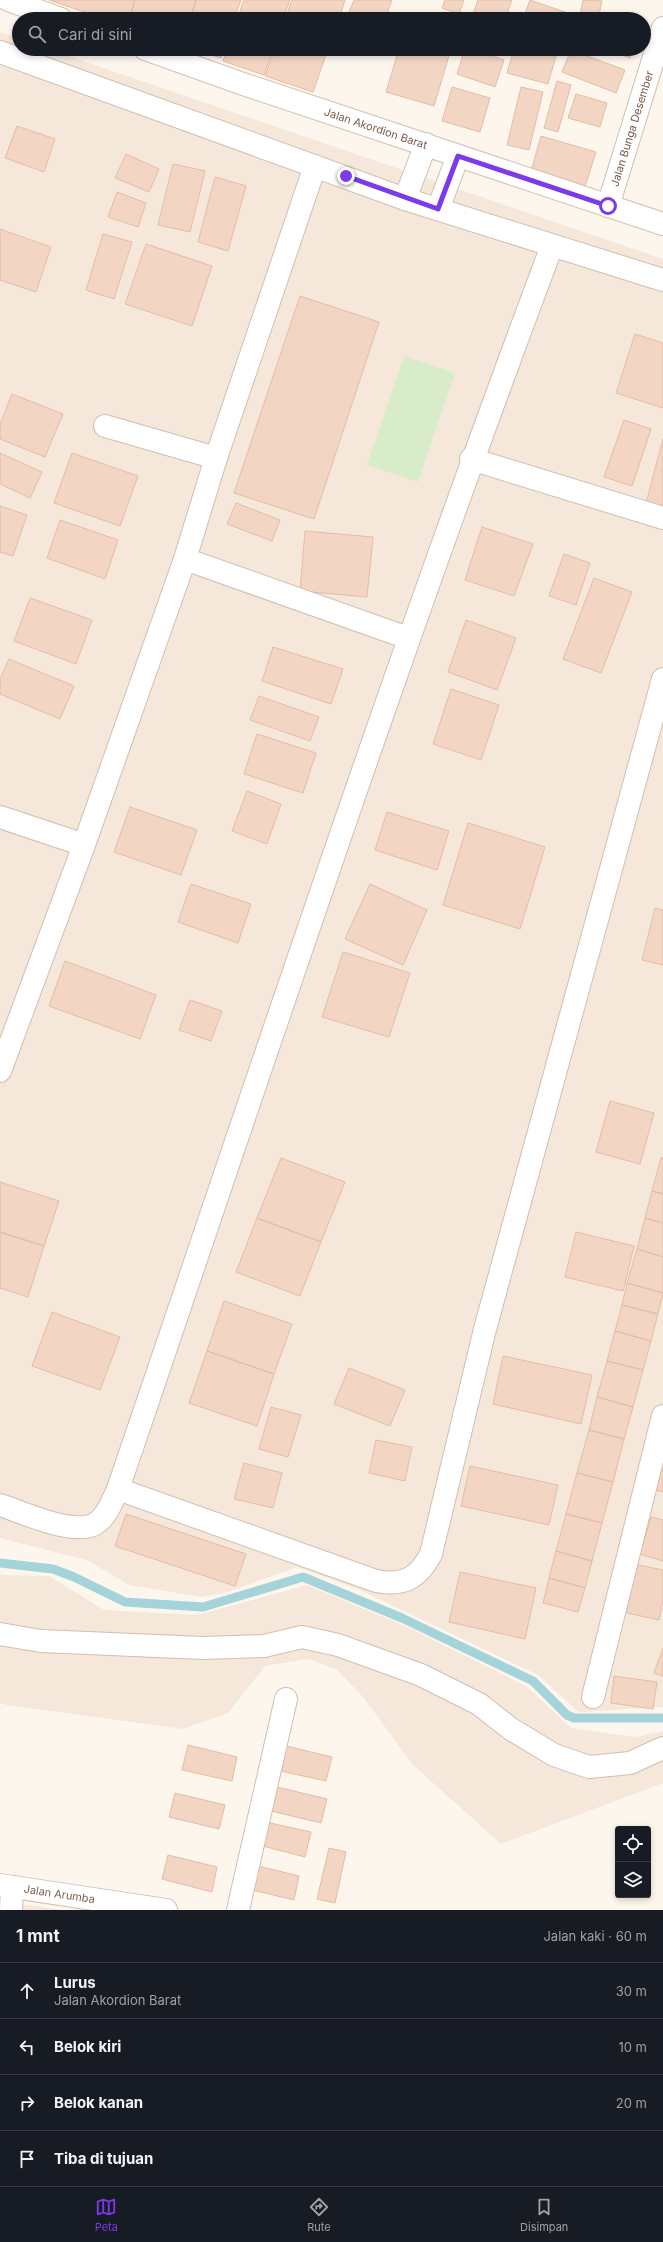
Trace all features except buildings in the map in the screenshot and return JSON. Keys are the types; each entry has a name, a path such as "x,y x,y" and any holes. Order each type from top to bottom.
{"street":[{"path":"8,0 41,12"},
{"name":"Jalan Bunga Desember","path":"608,206 663,28"},
{"path":"0,52 405,198 552,246 663,280"},
{"name":"Jalan Akordion Barat","path":"165,56 243,84 663,224"},
{"path":"405,198 426,144"},
{"path":"438,209 458,156"},
{"path":"0,1071 84,845 185,559 216,458 315,166"},
{"path":"0,1505 61,1525 81,1528 95,1524 106,1512 118,1489 408,638 472,459 552,246"},
{"path":"105,426 216,458"},
{"path":"472,459 663,518"},
{"path":"185,559 408,638"},
{"path":"118,1489 376,1581 388,1583 402,1582 414,1576 423,1568 431,1554 485,1328 663,679"},
{"path":"0,817 84,845"},
{"path":"593,1697 663,1416"},
{"path":"0,1634 41,1641 203,1648 264,1646 302,1637 338,1645 421,1675 479,1704 511,1729 554,1755 589,1767 630,1763 663,1748"},
{"path":"238,1910 286,1699"},
{"path":"6,1886 11,1910"},
{"name":"Jalan Arumba","path":"6,1886 166,1910"}],"shaded area":[{"path":"0,32 12,36 12,56 68,56 663,259 663,1707 579,1712 538,1675 360,1590 297,1567 228,1592 201,1597 129,1585 87,1560 0,1538"},
{"path":"0,1575 49,1576 104,1610 197,1615 307,1585 405,1626 526,1686 571,1728 635,1737 663,1731 663,1783 501,1844 412,1764 364,1698 336,1669 308,1659 265,1666 228,1713 183,1729 0,1703"},
{"path":"0,1901 61,1910 0,1910"}],"green space":[{"path":"404,356 455,373 418,482 367,465"}],"waterway":[{"path":"0,1563 53,1569 74,1577 125,1602 203,1607 303,1577 402,1618 533,1681 567,1715 574,1718 663,1718"}],"route":[{"path":"346,176 438,209 458,156 608,206"}]}
